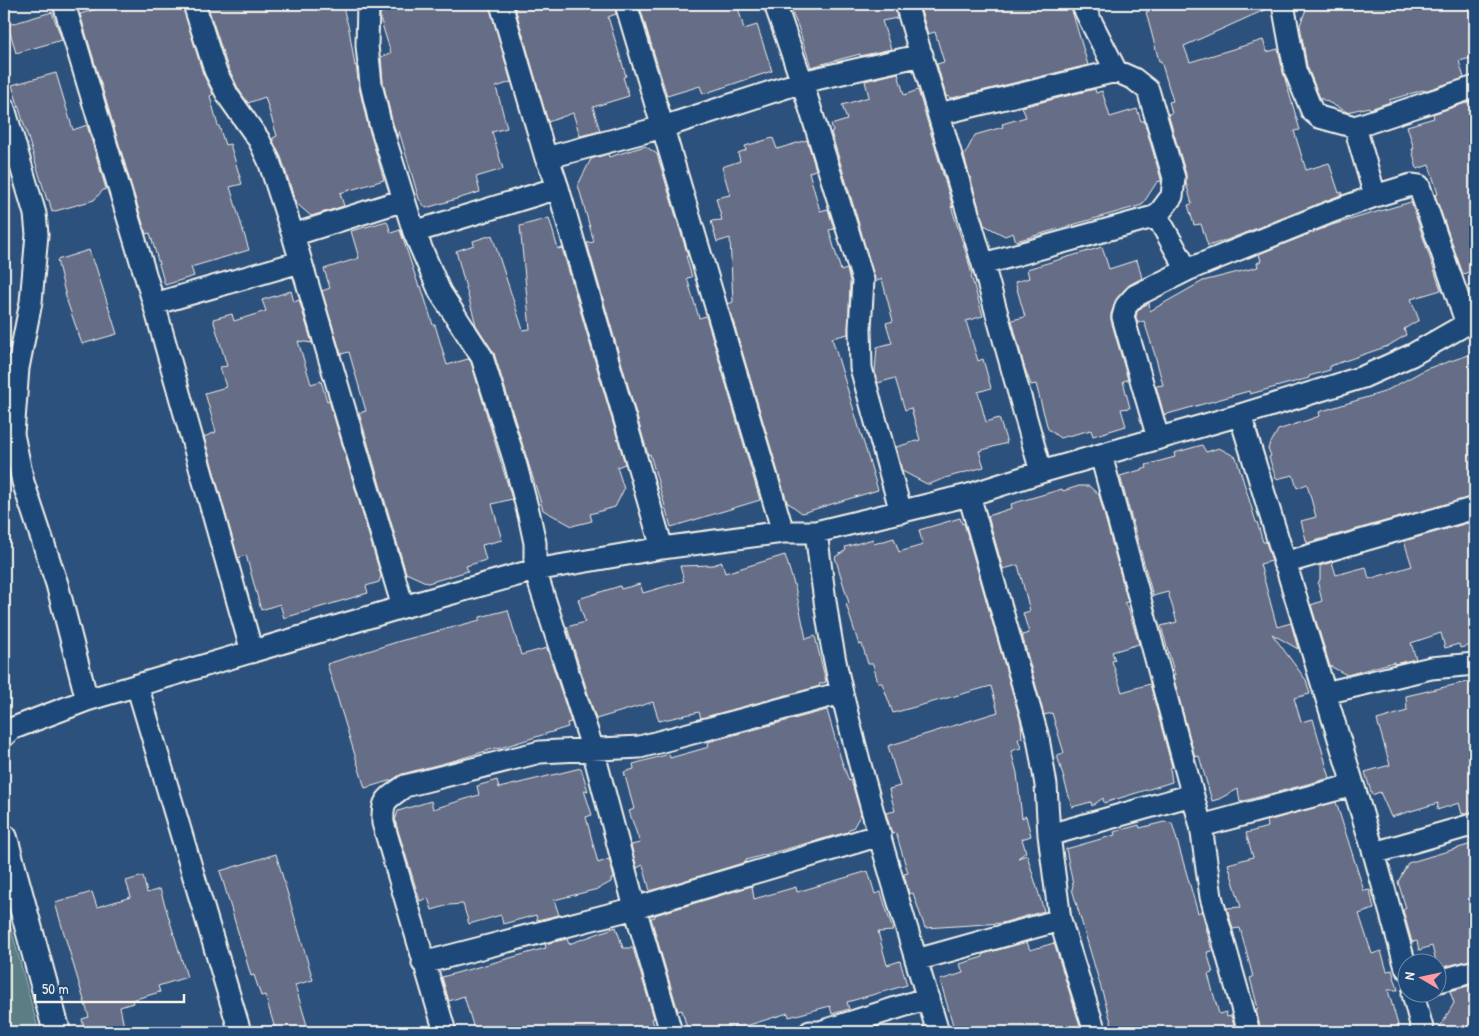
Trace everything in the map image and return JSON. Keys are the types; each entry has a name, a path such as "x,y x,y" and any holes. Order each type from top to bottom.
{"main road":[{"path":"4,838 57,1032"}],"street":[{"path":"64,4 154,304 252,652"},
{"path":"194,4 215,70 228,96 259,140 269,161 293,235 403,607"},
{"path":"368,4 367,46 371,84 380,123 414,232 440,292 482,357 515,462 529,515 535,543 535,570 593,750 635,908 671,1032"},
{"path":"501,4 546,158 558,188 662,548"},
{"path":"626,4 783,532"},
{"path":"775,4 802,82 863,280 860,368 900,512"},
{"path":"906,4 1042,472"},
{"path":"1082,4 1116,71"},
{"path":"1283,4 1294,70 1312,111 1319,117 1355,127 1475,87"},
{"path":"546,158 663,127 802,82 922,55"},
{"path":"939,114 1116,71 1134,79 1148,90 1174,178 1172,196 1157,216 983,264"},
{"path":"4,108 7,130 35,214 37,234 31,302 18,368 13,434 23,482 56,584 88,700"},
{"path":"1355,127 1375,196"},
{"path":"6,731 88,700 535,570 662,548 783,532 816,532 969,495 1363,377 1412,355 1471,322 1419,186 1411,184 1328,213 1187,270 1135,296 1126,306 1124,316 1158,438"},
{"path":"414,232 558,188"},
{"path":"293,235 404,200"},
{"path":"1157,216 1187,270"},
{"path":"154,304 300,262"},
{"path":"1240,415 1374,853 1402,954"},
{"path":"1101,455 1201,826 1211,897 1249,1032"},
{"path":"969,495 1038,738 1046,785 1049,835 1060,920 1095,1032"},
{"path":"1284,563 1475,508"},
{"path":"816,532 826,611 842,693 880,835 938,1032"},
{"path":"1325,693 1431,668 1475,664"},
{"path":"138,685 240,1032"},
{"path":"444,1032 383,823 382,807 389,798 404,786 531,754 640,747 842,693"},
{"path":"1201,826 1353,785"},
{"path":"1049,835 1192,795"},
{"path":"1374,853 1475,824"},
{"path":"423,963 635,908 880,835"},
{"path":"916,960 1060,920"},
{"path":"1446,979 1475,971"},
{"path":"810,1032 820,1032 928,998"},
{"path":"1416,1004 1423,1032"}],"green space":[{"path":"4,902 39,1032 4,1032"}],"building":[{"path":"113,4 182,4 203,74 213,94 210,96 218,126 225,145 230,144 242,184 230,187 249,250 191,267 194,276 165,285 150,233 146,234 80,14"},
{"path":"207,4 342,4 349,29 368,126 384,180 340,193 344,206 311,216 296,203 281,157 273,141 273,138 277,136 265,97 248,103 239,90 227,65"},
{"path":"396,4 489,4 511,82 496,87 507,128 492,132 503,169 476,177 480,192 426,208 419,199 399,131 397,137 383,82 381,57 391,53 380,13 398,8"},
{"path":"514,4 614,4 616,14 608,17 626,76 623,77 629,96 593,107 600,131 580,136 573,113 548,122"},
{"path":"639,4 737,4 744,29 757,25 772,71 703,94 700,86 667,96"},
{"path":"788,4 894,4 897,18 882,21 891,49 860,56 860,54 811,67 798,26"},
{"path":"919,4 1070,4 1088,65 952,98 946,96 937,64 944,62 935,32 928,34"},
{"path":"1171,4 1271,4 1271,7 1184,46 1190,62 1263,40 1267,52 1278,49 1300,130 1294,131 1306,170 1329,163 1339,193 1342,192 1343,194 1208,246 1201,224 1194,225 1188,205 1192,204 1186,183 1186,174 1168,114 1172,113 1169,102 1173,101 1161,61 1159,61 1146,12"},
{"path":"1308,4 1475,4 1475,31 1469,33 1475,57 1459,61 1464,78 1389,100 1390,102 1370,109 1369,107 1347,112 1320,98 1307,66 1300,25"},
{"path":"52,12 62,40 16,53 8,25"},
{"path":"56,73 73,130 87,125 106,189 94,200 52,212 12,85"},
{"path":"898,73 904,95 918,90 953,208 951,206 983,316 966,321 978,361 983,359 991,388 978,392 986,422 999,418 1007,443 979,451 984,467 930,484 902,471 896,447 920,440 911,408 905,410 895,378 878,383 875,372 877,347 892,343 886,323 893,321 882,279 875,282 831,132 833,131 831,125 847,120 842,105 869,97 865,81"},
{"path":"1095,89 1096,93 1102,91 1110,117 1137,109 1141,121 1144,121 1161,181 1157,182 1142,205 1016,241 1013,233 1005,236 984,225 964,156 975,135 1003,127 1002,124 1026,117 1022,107"},
{"path":"1472,101 1472,103 1475,102 1475,270 1463,274 1435,195 1438,194 1429,165 1417,169 1412,149 1414,149 1407,126 1434,118 1433,114"},
{"path":"773,138 777,149 807,140 816,170 809,172 820,211 828,209 834,229 829,230 841,271 847,269 850,282 848,334 832,338 878,490 802,513 787,502 728,304 733,302 730,238 717,242 711,221 722,220 716,198 730,195 722,167 740,161 738,153 746,150 745,146"},
{"path":"645,146 657,154 688,256 686,256 692,277 687,278 699,318 706,316 760,500 671,527 650,454 648,455 587,243 594,242 578,185 591,159 608,154 609,157"},
{"path":"1411,202 1441,290 1411,299 1419,320 1404,329 1406,335 1388,346 1330,366 1330,370 1309,376 1309,378 1250,394 1249,391 1164,415 1156,386 1163,385 1155,355 1144,321 1138,323 1136,317 1137,312 1143,306 1149,303 1150,311 1203,281 1258,267 1257,263 1261,261 1259,254 1332,225"},
{"path":"549,218 558,249 562,248 625,464 617,467 624,489 615,507 590,514 592,521 572,526 543,510 494,353 476,325 456,251 474,245 473,241 492,235 523,330 530,329 520,226"},
{"path":"387,221 391,233 400,230 433,325 435,325 447,365 468,359 471,362 512,499 492,504 502,540 482,545 486,560 466,566 468,571 428,583 406,573 359,413 366,411 349,352 341,354 322,291 330,288 324,269 359,258 351,231"},
{"path":"1102,247 1109,269 1137,260 1142,278 1129,285 1117,298 1111,314 1128,380 1123,381 1130,408 1121,409 1126,426 1093,436 1091,430 1060,438 1048,429 1036,384 1031,385 1024,366 1012,320 1025,317 1015,282 1029,278 1027,269"},
{"path":"89,250 117,334 82,344 67,301 57,260"},
{"path":"291,291 294,302 299,300 312,343 298,341 311,384 321,381 327,401 329,400 381,576 379,582 366,586 368,593 284,618 280,604 261,610 246,555 238,558 204,437 216,432 205,393 226,387 220,367 227,366 213,319 232,314 234,321 266,311 262,300"},
{"path":"1475,353 1475,496 1307,543 1301,521 1316,517 1307,484 1297,488 1293,475 1276,479 1269,457 1271,456 1268,448 1278,430 1320,416 1319,412 1384,392 1426,369"},
{"path":"1202,445 1206,452 1219,448 1236,457 1256,522 1263,542 1266,542 1272,561 1260,564 1277,627 1291,623 1298,649 1272,634 1306,680 1310,694 1294,698 1301,722 1313,719 1330,778 1240,802 1238,789 1212,801 1199,756 1195,757 1161,626 1177,622 1168,592 1153,596 1120,476 1147,468 1146,465 1175,457 1174,453"},
{"path":"1079,486 1089,486 1099,495 1128,602 1124,603 1128,608 1139,644 1112,652 1115,660 1112,661 1122,692 1150,684 1172,767 1170,768 1172,782 1104,803 1103,798 1092,806 1091,802 1072,807 1057,755 1064,753 1052,713 1044,715 1022,635 1029,633 1023,613 1030,611 1018,565 1003,569 988,516 1012,508 1011,504"},
{"path":"960,518 962,524 964,523 1021,722 1022,738 1018,739 1021,748 1011,751 1017,773 1022,818 1026,816 1031,836 1022,839 1026,852 1018,858 1027,855 1044,911 1002,923 925,928 913,893 909,894 904,874 908,873 896,833 892,834 886,813 895,811 889,789 900,786 888,746 998,712 991,686 893,713 882,683 878,683 873,664 868,664 862,644 859,645 846,604 849,603 835,557 846,550 845,547 873,539 874,544 894,538 899,552 923,545 919,530"},
{"path":"1475,521 1475,644 1460,648 1459,644 1445,648 1441,633 1411,643 1416,659 1394,664 1394,662 1347,675 1330,666 1311,605 1322,601 1318,584 1320,566 1332,562 1336,575 1366,567 1369,579 1412,566 1404,541"},
{"path":"785,555 796,591 806,639 815,636 826,682 819,684 820,686 701,718 699,712 659,721 653,702 596,719 567,627 585,622 578,599 620,586 621,589 640,584 643,593 684,581 680,566 713,565 722,562 725,573"},
{"path":"508,610 521,655 547,648 571,722 567,723 568,727 497,749 402,774 392,780 365,788 327,664 400,641 480,620 480,617"},
{"path":"1475,680 1475,810 1462,814 1459,803 1437,810 1438,803 1391,817 1380,792 1372,795 1365,772 1390,765 1377,720 1407,711 1406,696"},
{"path":"827,710 841,759 849,781 851,780 861,814 853,828 849,829 848,832 746,860 746,862 650,891 643,865 637,868 631,845 640,843 629,811 634,809 624,772 634,769 633,764 669,754 670,758 709,747 708,742"},
{"path":"581,768 588,791 584,790 592,815 586,817 598,863 609,859 614,878 611,879 611,882 598,889 554,900 559,915 537,920 536,915 503,924 501,915 469,924 463,904 449,905 432,910 428,898 420,901 395,821 398,811 431,801 433,809 479,795 477,786 497,780 499,788"},
{"path":"1336,802 1364,891 1370,890 1374,909 1359,914 1372,954 1381,951 1387,971 1392,970 1396,983 1396,990 1388,990 1400,1032 1261,1032 1256,1009 1258,1008 1250,978 1253,977 1240,928 1233,929 1227,908 1241,907 1228,864 1253,857 1246,833 1268,827 1267,821"},
{"path":"1164,822 1172,823 1198,913 1202,911 1212,951 1207,952 1213,973 1208,974 1219,1014 1226,1012 1227,1017 1231,1016 1236,1032 1114,1032 1072,889 1073,885 1066,849 1115,835 1114,832 1139,825 1140,828"},
{"path":"1475,843 1475,959 1446,966 1446,954 1434,954 1432,946 1419,950 1417,941 1412,942 1403,910 1406,908 1398,882 1408,863"},
{"path":"276,854 313,980 295,985 309,1032 276,1032 265,995 261,996 254,975 251,976 220,871"},
{"path":"868,871 875,894 881,892 893,931 878,932 887,965 900,961 907,985 847,1002 849,1009 832,1014 830,1006 789,1017 788,1013 749,1025 688,1032 682,1010 678,1011 651,918 655,917 655,915 752,886 754,899 796,887 797,892"},
{"path":"143,876 147,893 160,889 187,977 158,986 160,992 132,1000 133,1003 120,1007 124,1027 100,1032 85,1032 82,1019 89,1017 55,903 92,892 97,907 131,897 126,881"},
{"path":"616,927 623,948 633,948 654,1018 652,1019 656,1032 475,1032 464,996 449,1001 442,977 546,948 545,944 567,939 569,944"},
{"path":"1027,942 1030,950 1054,943 1082,1032 955,1032 940,980 963,973 960,964 983,957 983,954"},
{"path":"1475,984 1475,1032 1437,1032 1454,1003 1450,991"}]}
